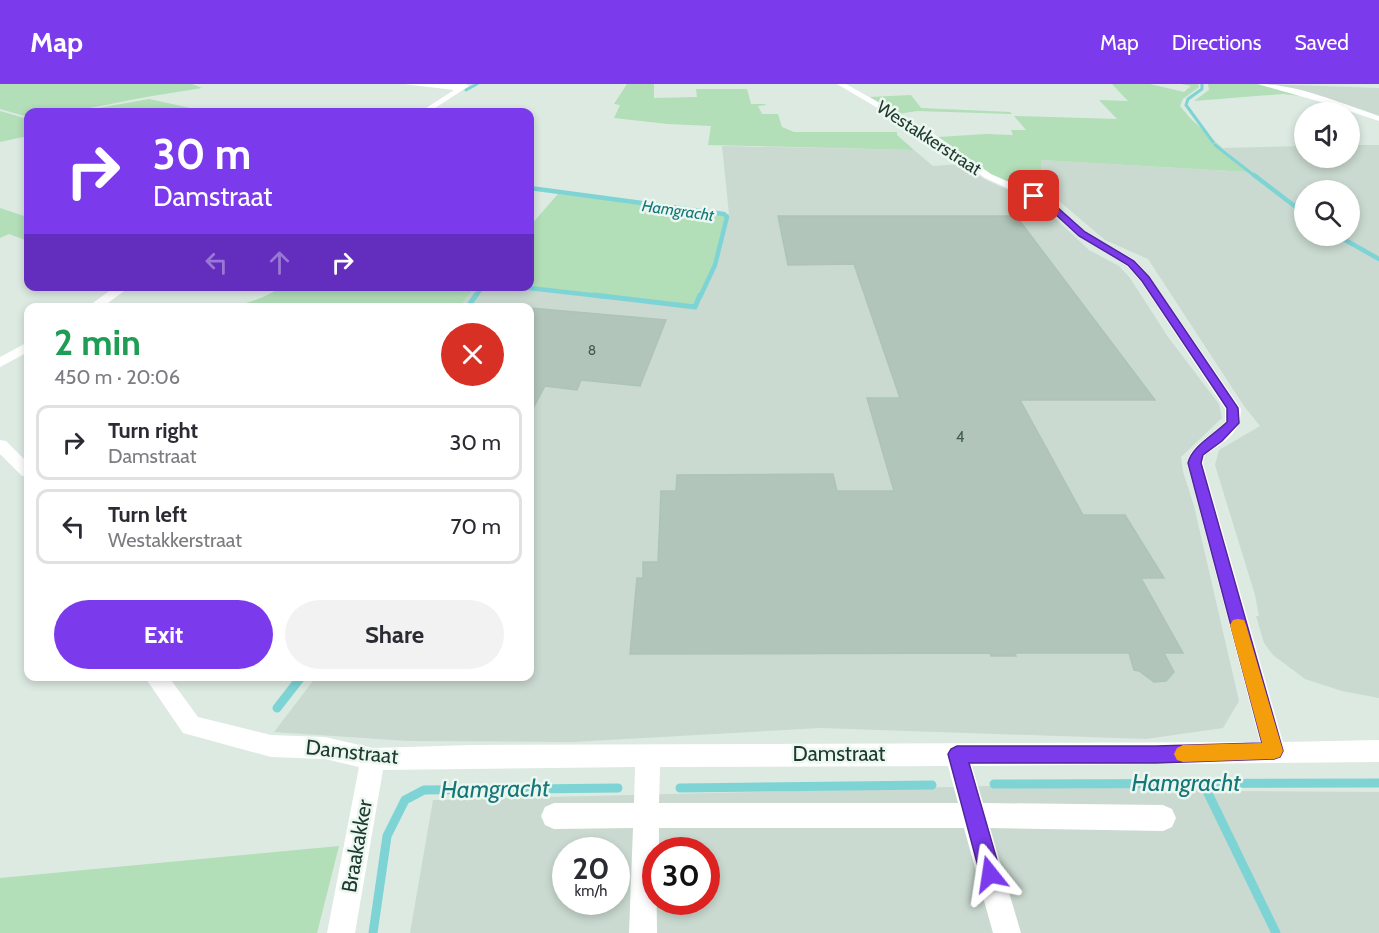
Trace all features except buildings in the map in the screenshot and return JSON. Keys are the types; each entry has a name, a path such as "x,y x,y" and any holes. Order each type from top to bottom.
{"street":[{"path":"408,84 466,86"},
{"name":"Westakkerstraat","path":"841,84 928,134 988,176 1046,202 1082,234 1131,263 1146,279 1233,408 1233,423 1218,439 1197,453 1195,463 1274,751"},
{"path":"1262,84 1331,102 1379,119"},
{"path":"430,108 466,86"},
{"path":"99,303 117,291"},
{"path":"0,363 24,348"},
{"path":"0,446 24,468"},
{"name":"Damstraat","path":"159,681 191,726 271,746 325,748 373,759 648,755 1156,755 1274,751 1379,751"},
{"path":"957,754 1007,933"},
{"path":"643,933 648,755"},
{"name":"Braakakker","path":"341,933 373,759"},
{"path":"554,816 974,815 1163,818"}],"shaded area":[{"path":"1266,84 1379,88 1379,117 1360,112 1360,102 1327,102"},
{"path":"1360,145 1379,145 1379,698 1342,691 1305,679 1273,655 1264,643 1256,616 1259,616 1255,595 1215,465 1219,450 1260,426 1244,406 1148,259 1105,240 1052,195 1058,193 1042,177 1041,160 1247,172 1223,148 1294,146 1294,168 1360,168"},
{"path":"722,146 914,150 933,166 961,164 986,180 1040,204 1089,250 1119,266 1130,278 1168,337 1219,404 1222,418 1181,457 1239,701 1223,728 1146,739 820,728 572,742 408,741 274,732 313,681 534,681 534,303 462,303 472,291 534,290 698,308 713,271 729,214"},
{"path":"1145,782 1223,791 1379,792 1379,933 410,933 433,800"}],"green space":[{"path":"0,84 192,84 202,88 90,108 24,108 24,116 0,109"},
{"path":"627,84 654,84 654,98 697,97 696,89 747,89 751,104 765,104 758,106 762,114 778,114 782,127 794,132 897,132 897,135 914,150 708,145 711,126 614,118 620,105 614,104"},
{"path":"1112,84 1150,84 1184,92 1191,86 1181,84 1198,84 1199,87 1183,99 1180,106 1248,172 1041,160 1042,177 1058,193 1045,197 993,176 938,137 1013,135 1011,130 1026,130 1014,116 1117,119 1099,100 1128,101"},
{"path":"1208,84 1257,84 1301,96 1283,94 1194,101 1209,90"},
{"path":"911,95 921,108 1010,112 1012,114 917,111 898,114 870,97"},
{"path":"149,99 191,108 98,108"},
{"path":"0,111 24,118 24,138 0,142"},
{"path":"558,194 729,214 713,271 698,308 534,290 534,221"},
{"path":"0,208 24,216 24,240 9,234 0,238"},
{"path":"274,291 472,291 462,303 244,303"},
{"path":"339,846 317,933 0,933 0,878"}],"waterway":[{"path":"466,90 477,84"},
{"path":"1202,84 1202,89 1188,99 1186,105 1213,142"},
{"path":"1215,145 1256,177"},
{"path":"1254,175 1294,206"},
{"name":"Hamgracht","path":"534,189 724,214 727,217 715,265 700,297"},
{"path":"1356,246 1379,259"},
{"name":"Hamgracht","path":"534,289 608,297"},
{"name":"Hamgracht","path":"475,297 479,291"},
{"name":"Hamgracht","path":"470,303 476,295"},
{"name":"Hamgracht","path":"594,295 695,307 700,295"},
{"name":"Hamgracht","path":"277,708 298,681"},
{"name":"Hamgracht","path":"994,784 1203,783"},
{"path":"1203,783 1276,933"},
{"name":"Hamgracht","path":"1203,783 1379,783"},
{"name":"Hamgracht","path":"680,788 932,785"},
{"name":"Hamgracht","path":"373,933 387,836 405,800 424,790 618,788"}],"slow traffic":[{"path":"1183,754 1274,751 1238,625"}],"route":[{"path":"990,874 957,754 1156,755 1274,751 1195,463 1197,453 1218,439 1233,423 1233,408 1146,279 1131,263 1082,234 1064,216 1034,196"}]}
